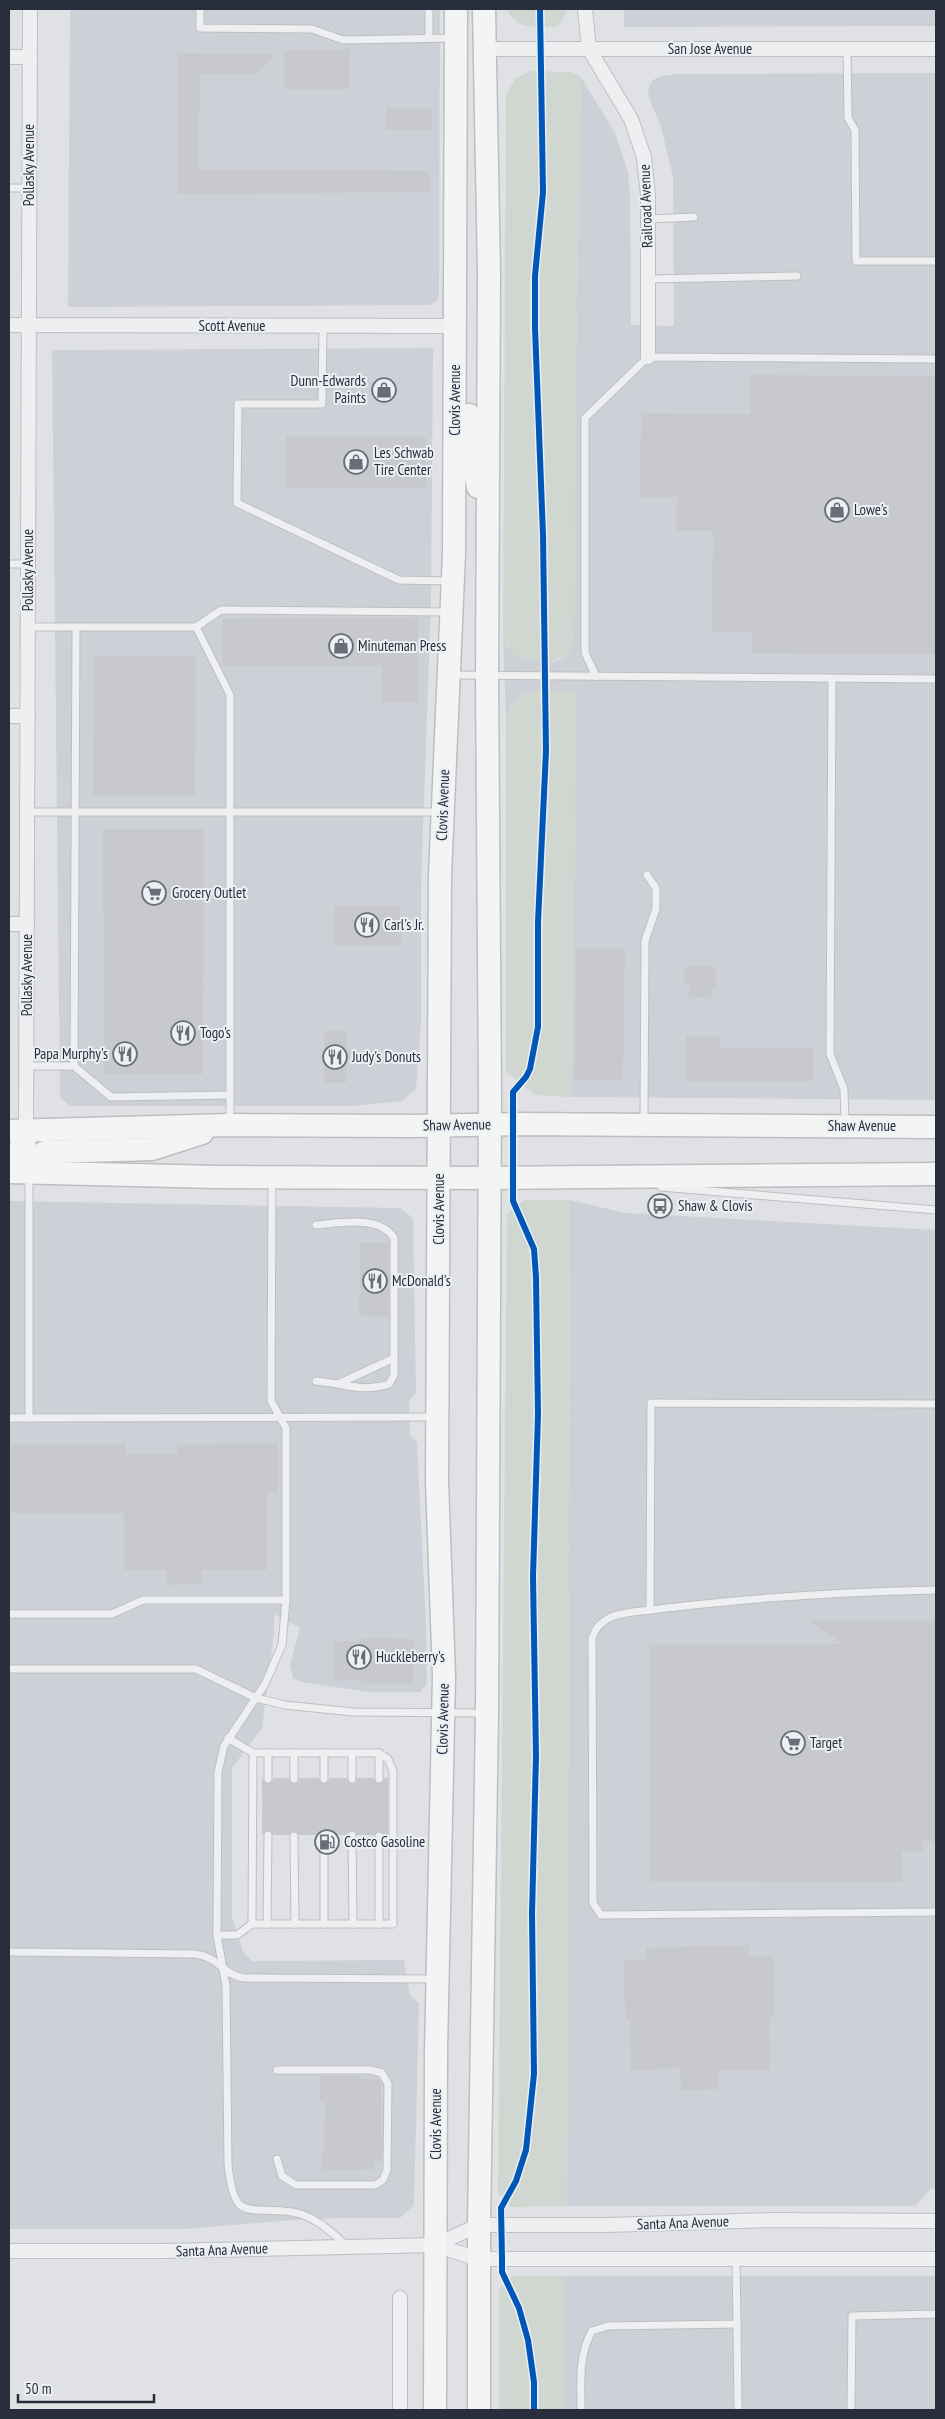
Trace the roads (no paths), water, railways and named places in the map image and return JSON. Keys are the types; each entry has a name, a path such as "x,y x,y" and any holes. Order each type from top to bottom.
{"main road":[{"name":"Clovis Avenue","path":"435,2410 438,1979 444,1639 437,1482 440,885 452,581 456,9"},
{"path":"470,9 470,28 476,43 484,49"},
{"path":"479,2410 478,2259 487,1713 490,1124 487,676 489,273 484,9"},
{"path":"456,49 471,72 472,153 489,273"},
{"path":"455,326 463,334 469,345 469,440 488,542"},
{"name":"Shaw Avenue","path":"18,1131 230,1125 490,1124 936,1127"},
{"path":"19,1172 36,1157 45,1152 152,1149 230,1125"},
{"path":"9,1154 15,1154 24,1146 18,1131"},
{"path":"884,1174 936,1158"},
{"path":"19,1172 272,1177 489,1178 936,1174"}],"street":[{"name":"Pollasky Avenue","path":"18,1131 27,1066 30,9"},
{"name":"Railroad Avenue","path":"585,9 589,49 631,119 638,138 647,177 648,357"},
{"name":"San Jose Avenue","path":"484,49 936,49"},
{"path":"9,57 30,57"},
{"name":"Scott Avenue","path":"9,325 455,326"},
{"path":"9,716 28,716"},
{"path":"9,924 27,924"},
{"name":"Santa Ana Avenue","path":"435,2245 479,2225 606,2225 770,2220 936,2220"},
{"name":"Santa Ana Avenue","path":"9,2251 164,2251 435,2245 478,2259 936,2259"},
{"path":"400,2298 400,2410"}],"lane":[{"path":"200,9 200,28 312,29 343,40 429,38 456,49"},
{"path":"429,9 429,38"},
{"path":"847,49 848,118 855,130 856,260 936,261"},
{"path":"9,188 29,188"},
{"path":"648,219 694,217"},
{"path":"648,279 797,276"},
{"path":"323,326 322,404 238,404 237,504 399,580 452,581"},
{"path":"596,676 585,653 585,418 648,357 936,359"},
{"path":"9,564 28,564"},
{"path":"28,627 196,627 221,610 451,612"},
{"path":"196,627 230,695 230,1125"},
{"path":"74,1066 76,628"},
{"path":"448,675 936,680"},
{"path":"832,679 830,1054 844,1089 845,1126"},
{"path":"27,812 443,812"},
{"path":"644,1125 645,941 656,908 656,888 647,876"},
{"path":"27,1066 74,1066 111,1097 230,1095"},
{"path":"19,1172 28,1418"},
{"path":"272,1177 271,1401 286,1428 286,1600 282,1645 270,1674 228,1738 219,1759 217,1935 224,1968 227,2005 228,2164 232,2192 239,2205 253,2211 292,2212 316,2219 347,2246"},
{"path":"556,1178 634,1185"},
{"path":"654,1186 936,1210"},
{"path":"316,1225 375,1224 389,1230 394,1238 394,1375 389,1384 376,1389 359,1389 316,1381"},
{"path":"338,1384 394,1358"},
{"path":"650,1610 651,1403 936,1404"},
{"path":"9,1418 438,1417"},
{"path":"936,1590 841,1593 650,1610 607,1618 600,1623 592,1638 593,1903 601,1915 936,1912"},
{"path":"9,1614 112,1614 142,1600 286,1600"},
{"path":"9,1668 196,1669 256,1698 285,1705 353,1712 487,1713"},
{"path":"217,1935 237,1936 252,1924 393,1924 393,1771 388,1760 379,1753 253,1753 228,1738"},
{"path":"252,1924 253,1753"},
{"path":"268,1753 268,1779"},
{"path":"294,1753 294,1779"},
{"path":"324,1753 324,1779"},
{"path":"352,1753 352,1779"},
{"path":"379,1753 379,1779"},
{"path":"267,1924 268,1835"},
{"path":"324,1835 324,1924"},
{"path":"352,1835 352,1924"},
{"path":"294,1836 294,1924"},
{"path":"379,1836 379,1924"},
{"path":"9,1952 195,1954 213,1958 231,1974 244,1978 438,1979"},
{"path":"277,2070 371,2070 382,2073 388,2084 387,2170 383,2180 375,2185 296,2184 282,2176 277,2159"},
{"path":"736,2259 738,2410"},
{"path":"852,2410 852,2316 936,2314"},
{"path":"582,2410 581,2358 584,2344 592,2331 608,2326 737,2324"}],"place":[{"name":"Dunn-Edwards Paints","path":"384,390"},
{"name":"Les Schwab Tire Center","path":"356,462"},
{"name":"Lowe's","path":"837,510"},
{"name":"Minuteman Press","path":"341,646"},
{"name":"Grocery Outlet","path":"154,893"},
{"name":"Carl's Jr.","path":"367,925"},
{"name":"Togo's","path":"183,1033"},
{"name":"Papa Murphy's","path":"125,1054"},
{"name":"Judy's Donuts","path":"335,1057"},
{"name":"Shaw & Clovis","path":"660,1206"},
{"name":"McDonald's","path":"375,1281"},
{"name":"Huckleberry's","path":"359,1657"},
{"name":"Target","path":"793,1743"},
{"name":"Costco Gasoline","path":"327,1842"}]}
